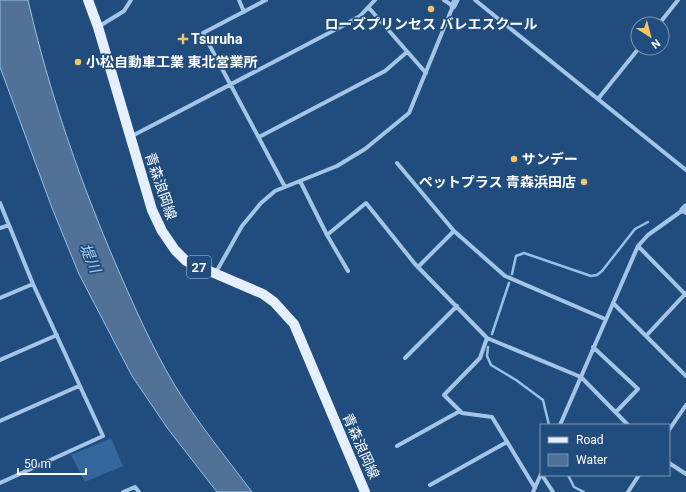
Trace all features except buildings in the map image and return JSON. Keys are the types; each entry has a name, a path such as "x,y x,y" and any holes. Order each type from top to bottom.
{"main road":[{"name":"青森浪岡線","path":"88,0 98,27 152,210 162,231 175,250 186,261 263,294 274,302 294,324 365,492"}],"street":[{"path":"98,27 124,11 130,0"},
{"path":"238,0 244,12"},
{"path":"266,0 203,34 231,84 284,187"},
{"path":"130,137 348,23 369,8 375,0"},
{"path":"215,274 242,226 261,203 275,191 337,166 365,149 409,113 426,73 437,41 454,3 444,0"},
{"path":"475,0 686,170"},
{"path":"665,16 678,0"},
{"path":"369,8 426,73"},
{"path":"259,137 385,70 407,52"},
{"path":"598,99 633,56"},
{"path":"397,162 454,231 505,276 605,319"},
{"path":"300,181 327,235 348,271"},
{"path":"0,203 33,284 102,436 0,483"},
{"path":"327,235 366,204 418,267 487,338 581,377 627,424"},
{"path":"560,424 638,246 648,235 685,210"},
{"path":"0,228 9,224"},
{"path":"418,267 454,231"},
{"path":"638,246 686,294 646,336"},
{"path":"0,298 33,284"},
{"path":"613,303 686,376"},
{"path":"405,358 457,306"},
{"path":"0,360 57,335"},
{"path":"487,338 480,358 444,395 462,413 492,417 534,490"},
{"path":"593,347 638,389 616,412"},
{"path":"0,421 79,386"},
{"path":"670,429 686,405"},
{"path":"397,446 460,412"},
{"path":"430,484 507,442"},
{"path":"670,463 686,474"},
{"path":"534,490 541,476"},
{"path":"543,476 553,492"},
{"path":"628,492 638,476"},
{"path":"123,492 135,486 139,492"}],"shaded area":[{"path":"111,438 123,466 85,482 71,455"}],"water":[{"name":"堤川","path":"0,0 28,0 36,34 66,136 103,235 137,311 158,356 174,384 192,412 252,492 217,492 168,429 132,376 79,274 52,208 0,67"}],"waterway":[{"path":"512,274 516,256 524,253 591,276 597,275 602,271 635,229 648,222"},
{"path":"492,334 509,283"},
{"path":"488,347 487,356 491,365 516,380 543,400 549,424"},
{"path":"568,476 574,487 584,492"}],"place":[{"name":"ローズプリンセス バレエスクール","path":"431,9"},
{"name":"Tsuruha","path":"183,39"},
{"name":"小松自動車工業 東北営業所","path":"78,62"},
{"name":"サンデー","path":"514,159"},
{"name":"ペットプラス 青森浜田店","path":"584,182"}]}
